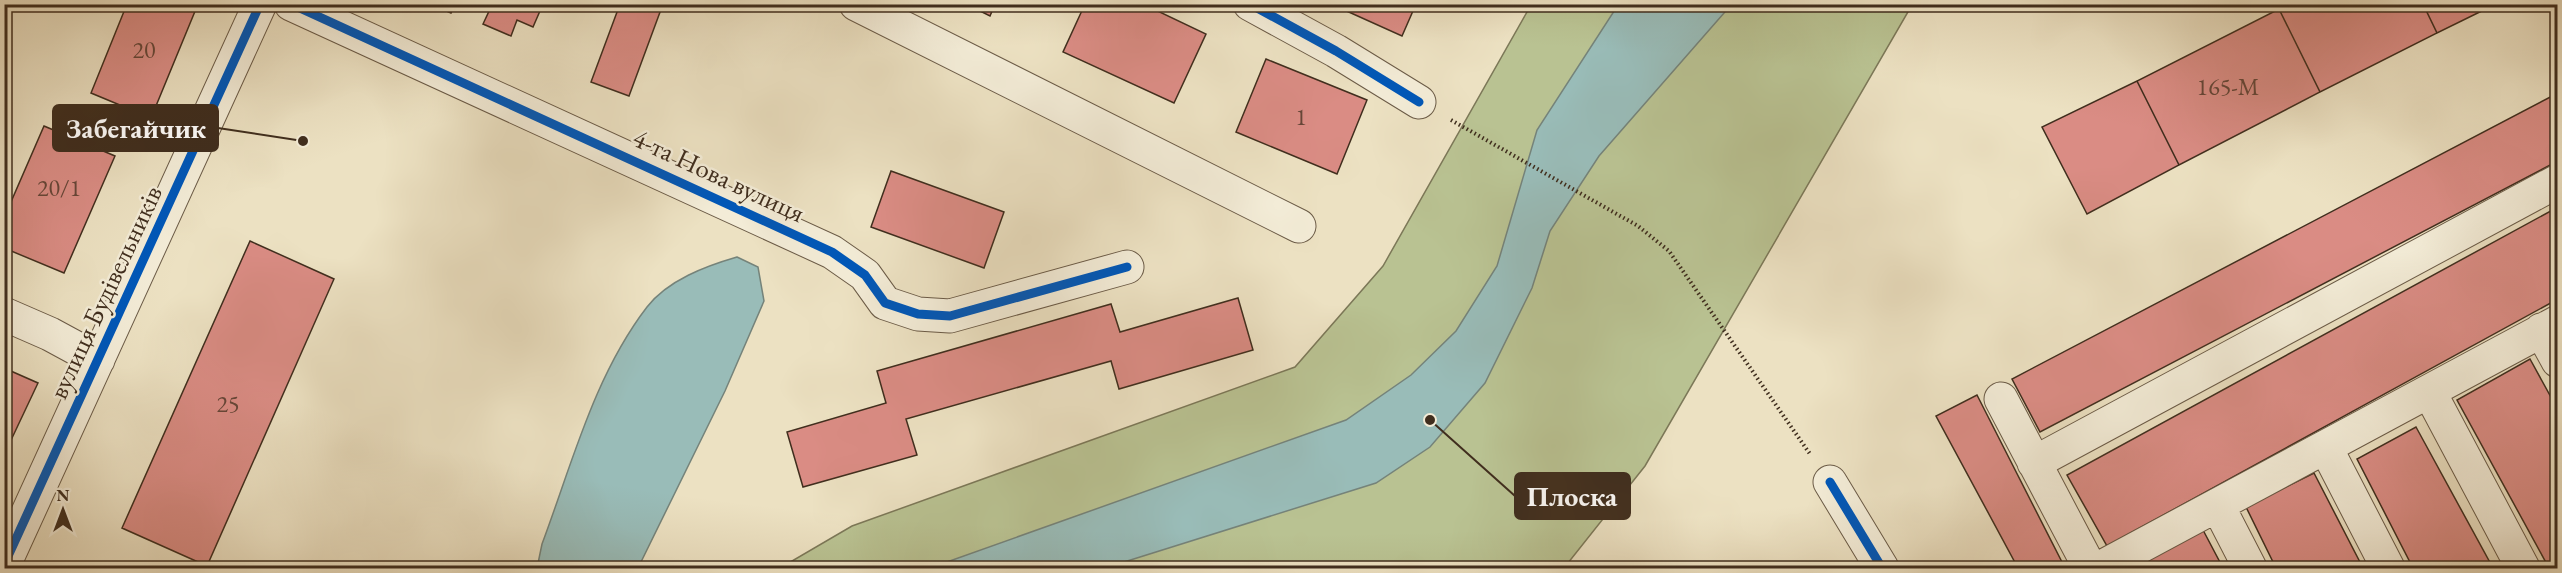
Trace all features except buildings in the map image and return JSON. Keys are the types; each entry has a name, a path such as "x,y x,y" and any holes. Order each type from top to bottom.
{"street":[{"name":"вулиця Будівельників","path":"4,565 261,4"},
{"name":"4-та Нова вулиця","path":"291,4 832,252 865,275 885,303 918,314 950,316 1127,267"},
{"path":"856,4 1299,226"},
{"path":"1261,7 1419,102"},
{"path":"2034,463 2558,181"},
{"path":"4,314 50,334 98,360"},
{"path":"2100,568 2430,393 2549,326 2558,361"},
{"path":"2430,393 2523,568"},
{"path":"2001,399 2090,568"},
{"path":"2326,448 2388,568"},
{"path":"1830,482 1882,568"},
{"path":"2218,506 2250,568"}],"path":[{"path":"1419,102 1638,226 1669,251 1830,482"}],"green space":[{"path":"1531,5 1912,5 1645,466 1564,568 780,568 852,526 1295,367 1383,266"}],"water":[{"path":"1618,5 1731,5 1599,156 1550,231 1532,288 1485,383 1430,447 1376,483 1105,568 930,568 1346,420 1411,375 1456,331 1497,266 1537,130"},
{"path":"737,257 758,267 764,301 725,391 638,568 537,568 542,544 586,421 612,362 629,334 647,307 666,289 688,275"}],"cycle path":[{"path":"4,565 260,4"},
{"path":"291,4 832,252 865,275 885,303 918,314 950,316 1127,267"},
{"path":"1250,4 1336,51 1419,102"},
{"path":"1830,482 1882,568"}],"place":[{"name":"Забегайчик","path":"303,141"},
{"name":"Плоска","path":"1430,420"}]}
